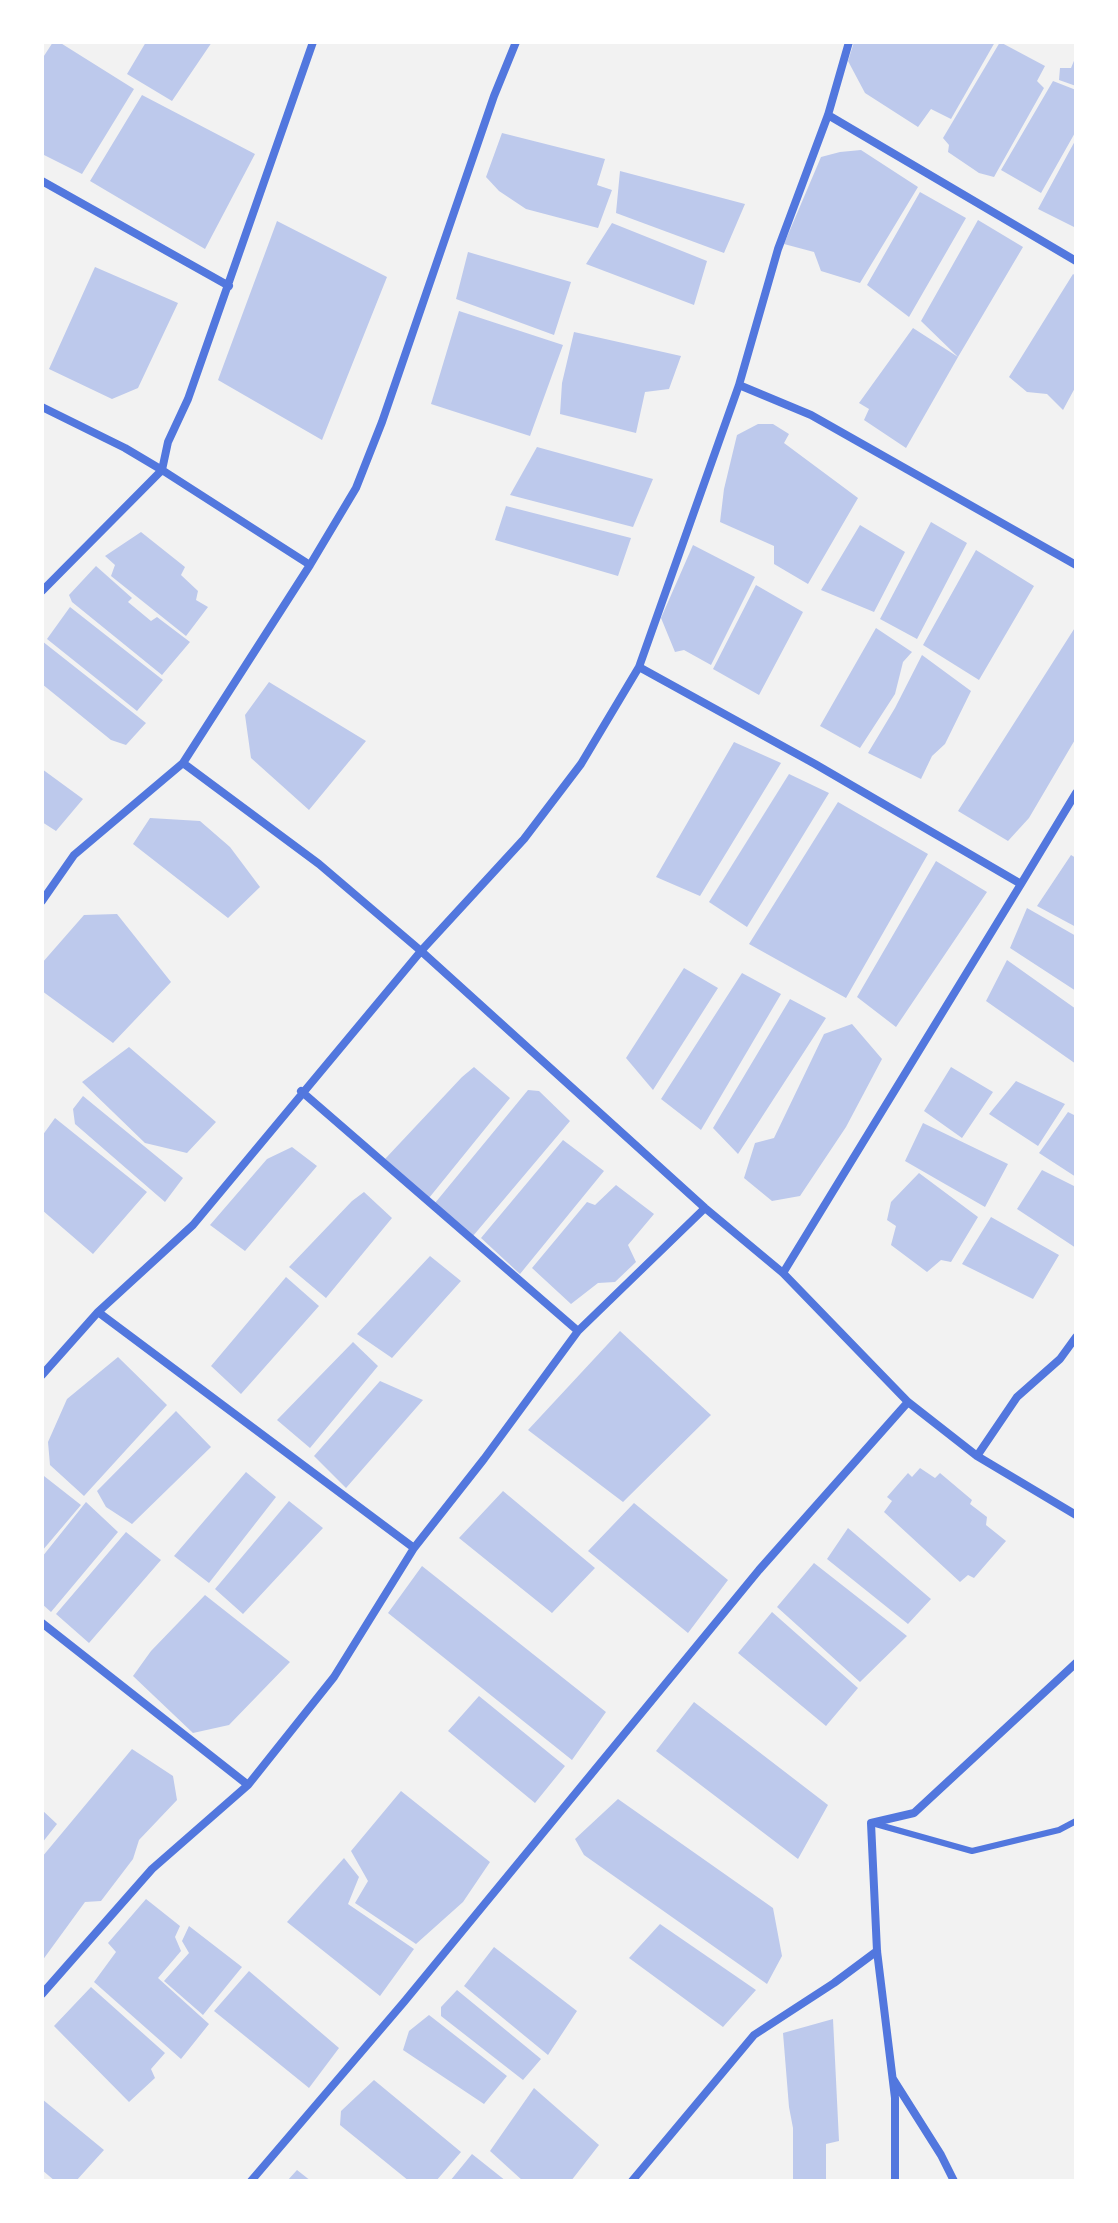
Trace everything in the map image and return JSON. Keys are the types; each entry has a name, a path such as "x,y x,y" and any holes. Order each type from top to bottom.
{"street":[{"path":"42,591 162,470 168,442 188,399 229,286 313,42"},
{"path":"42,901 74,855 183,763 356,488 382,422 494,96 516,42"},
{"path":"42,1375 98,1312 193,1225 301,1091 533,827 581,764 639,667 739,385 778,249 828,115 849,42"},
{"path":"828,115 1076,261"},
{"path":"42,181 229,286"},
{"path":"739,385 811,415 1076,565"},
{"path":"42,407 125,448 310,565"},
{"path":"639,667 815,764 1021,884"},
{"path":"183,763 319,864 421,951 705,1208 783,1273 908,1402 977,1456 1076,1515"},
{"path":"783,1273 1076,793"},
{"path":"301,1091 578,1331"},
{"path":"42,1994 152,1869 248,1785 334,1677 414,1548 578,1331 705,1208"},
{"path":"98,1312 414,1548"},
{"path":"977,1456 1017,1397 1060,1359 1076,1337"},
{"path":"251,2181 404,2002 759,1570 908,1402"},
{"path":"42,1623 248,1785"},
{"path":"895,2181 895,2098 877,1951 871,1823 914,1813 1076,1663"},
{"path":"632,2181 754,2035 877,1951"},
{"path":"892,2078 934,2143 954,2181"}],"lane":[{"path":"871,1823 972,1851 1059,1830 1076,1821"}],"building":[{"path":"53,42 59,42 134,89 82,174 42,154 42,59"},
{"path":"146,42 212,42 172,101 127,74"},
{"path":"854,42 995,42 951,119 931,109 918,127 865,93 848,61"},
{"path":"1000,42 1045,66 1037,81 1044,88 994,177 979,173 948,152 949,145 943,138"},
{"path":"1076,56 1076,86 1059,80 1060,68 1071,68"},
{"path":"1053,81 1076,90 1076,131 1041,193 1001,170"},
{"path":"142,95 255,154 205,249 90,181"},
{"path":"502,133 605,159 597,185 612,190 598,228 526,209 499,191 486,177"},
{"path":"1076,139 1076,228 1038,209"},
{"path":"861,150 918,187 860,283 821,271 814,252 784,244 821,157"},
{"path":"620,171 745,204 724,253 616,213"},
{"path":"920,192 966,218 909,317 867,285"},
{"path":"978,220 1023,247 958,357 921,321"},
{"path":"277,221 387,277 322,440 218,380"},
{"path":"612,223 707,261 694,305 586,264"},
{"path":"468,252 571,282 554,335 456,299"},
{"path":"95,267 178,303 138,388 112,399 49,369"},
{"path":"1073,274 1076,276 1076,386 1063,410 1047,394 1027,392 1009,377"},
{"path":"459,311 563,345 530,436 431,404"},
{"path":"913,328 958,357 906,448 864,420 869,409 859,403"},
{"path":"574,332 681,356 669,389 645,392 636,433 560,414 562,383"},
{"path":"758,424 773,424 789,434 784,443 858,498 808,584 774,564 774,546 720,522 724,489 737,435"},
{"path":"537,447 653,479 633,527 510,495"},
{"path":"506,506 631,538 618,576 495,540"},
{"path":"931,522 967,543 917,639 880,619"},
{"path":"860,525 905,552 874,612 821,590"},
{"path":"141,532 185,567 181,575 198,591 196,600 208,607 186,636 111,576 115,565 105,556"},
{"path":"693,545 755,577 711,665 684,650 675,652 661,618"},
{"path":"976,550 1034,586 979,680 923,645"},
{"path":"96,566 132,598 128,602 151,621 157,617 190,642 162,675 72,602 69,595"},
{"path":"756,585 803,612 759,695 713,669"},
{"path":"70,607 163,680 137,711 47,639"},
{"path":"1076,626 1076,738 1029,818 1008,841 958,811"},
{"path":"876,628 912,652 903,662 895,694 860,748 820,726"},
{"path":"42,641 146,723 126,745 111,740 42,684"},
{"path":"922,655 971,691 945,744 932,756 921,779 868,753"},
{"path":"269,682 366,741 309,810 251,758 245,715"},
{"path":"734,742 781,763 700,896 656,877"},
{"path":"42,769 83,799 56,831 42,822"},
{"path":"789,774 829,793 747,927 709,902"},
{"path":"838,802 928,854 846,998 749,944"},
{"path":"150,818 200,821 230,847 260,887 228,918 133,844"},
{"path":"1071,855 1076,858 1076,927 1037,906"},
{"path":"936,861 987,892 896,1027 857,997"},
{"path":"1027,908 1076,936 1076,991 1010,948"},
{"path":"117,914 171,982 113,1043 42,991 42,963 84,915"},
{"path":"1007,960 1076,1009 1076,1064 986,1001"},
{"path":"684,968 718,988 653,1090 626,1058"},
{"path":"742,973 781,994 701,1130 661,1099"},
{"path":"790,999 826,1018 738,1154 713,1128"},
{"path":"852,1024 882,1059 846,1127 800,1196 772,1201 744,1178 755,1143 774,1138 824,1034"},
{"path":"129,1047 216,1122 187,1153 145,1143 82,1082"},
{"path":"474,1067 510,1098 429,1198 385,1159"},
{"path":"951,1067 993,1092 962,1138 924,1111"},
{"path":"1016,1081 1065,1104 1038,1146 989,1114"},
{"path":"528,1090 539,1091 570,1121 473,1236 435,1203"},
{"path":"83,1096 183,1178 165,1202 75,1124 73,1109"},
{"path":"1068,1112 1076,1116 1076,1177 1039,1153"},
{"path":"55,1118 147,1192 93,1254 42,1210 42,1136"},
{"path":"923,1123 1008,1164 985,1207 905,1161"},
{"path":"563,1140 604,1171 520,1274 481,1238"},
{"path":"292,1147 317,1166 245,1251 210,1225 267,1159"},
{"path":"1042,1170 1076,1187 1076,1248 1017,1209"},
{"path":"919,1173 978,1217 951,1262 941,1260 927,1272 891,1245 896,1226 887,1220 891,1202"},
{"path":"616,1185 654,1214 628,1245 636,1262 615,1282 598,1283 571,1304 532,1268 587,1202 595,1205"},
{"path":"364,1192 392,1218 326,1298 289,1267"},
{"path":"991,1217 1059,1255 1033,1299 962,1264"},
{"path":"430,1256 461,1281 392,1358 357,1334"},
{"path":"286,1277 319,1306 241,1394 211,1366"},
{"path":"620,1331 711,1415 623,1502 528,1430"},
{"path":"353,1342 378,1366 310,1448 277,1420"},
{"path":"118,1357 167,1405 84,1496 50,1465 48,1442 67,1399"},
{"path":"380,1381 423,1400 346,1488 314,1456"},
{"path":"176,1411 211,1447 132,1524 106,1507 97,1491"},
{"path":"920,1468 935,1478 940,1473 972,1500 970,1504 987,1517 986,1525 1006,1541 974,1578 968,1575 960,1582 884,1512 892,1501 887,1497 908,1473 912,1477"},
{"path":"246,1472 276,1497 209,1583 174,1556"},
{"path":"44,1476 81,1505 42,1551 42,1478"},
{"path":"503,1491 595,1568 552,1613 459,1538"},
{"path":"289,1501 323,1528 243,1614 215,1589"},
{"path":"86,1502 118,1532 51,1612 42,1604 42,1557"},
{"path":"634,1503 728,1580 688,1633 588,1551"},
{"path":"848,1528 931,1599 908,1624 827,1559"},
{"path":"126,1532 161,1560 89,1643 56,1614"},
{"path":"814,1563 907,1636 860,1682 777,1607"},
{"path":"422,1566 606,1712 572,1760 388,1613"},
{"path":"205,1595 290,1662 229,1725 193,1733 133,1676 151,1651"},
{"path":"772,1612 858,1688 826,1726 738,1653"},
{"path":"479,1696 565,1766 535,1803 448,1731"},
{"path":"694,1702 828,1805 798,1859 656,1751"},
{"path":"132,1749 173,1776 177,1800 139,1840 133,1859 101,1901 85,1902 42,1961 42,1857"},
{"path":"401,1791 490,1862 463,1902 416,1944 355,1903 368,1881 351,1851"},
{"path":"618,1799 773,1908 782,1956 767,1984 584,1855 575,1839"},
{"path":"42,1810 57,1824 42,1843"},
{"path":"344,1858 359,1877 348,1904 414,1949 380,1996 287,1922"},
{"path":"146,1899 180,1926 175,1937 181,1951 158,1978 209,2024 181,2059 94,1982 116,1952 108,1943"},
{"path":"660,1924 756,1990 723,2027 629,1958"},
{"path":"189,1926 242,1967 203,2015 164,1981 189,1953 182,1941"},
{"path":"494,1947 577,2011 548,2055 464,1986"},
{"path":"249,1971 339,2048 309,2088 214,2011"},
{"path":"91,1987 165,2053 151,2069 155,2078 129,2102 54,2026"},
{"path":"457,1990 541,2059 523,2080 441,2016 441,2007"},
{"path":"429,2015 507,2076 484,2104 403,2050 409,2031"},
{"path":"833,2019 839,2141 826,2144 826,2181 793,2181 793,2128 783,2033"},
{"path":"374,2080 461,2152 436,2181 409,2181 340,2125 341,2111"},
{"path":"534,2088 599,2145 571,2181 523,2181 490,2151"},
{"path":"42,2099 104,2150 76,2181 55,2181 42,2170"},
{"path":"472,2154 506,2181 450,2181"},
{"path":"297,2170 311,2181 287,2181"}]}
